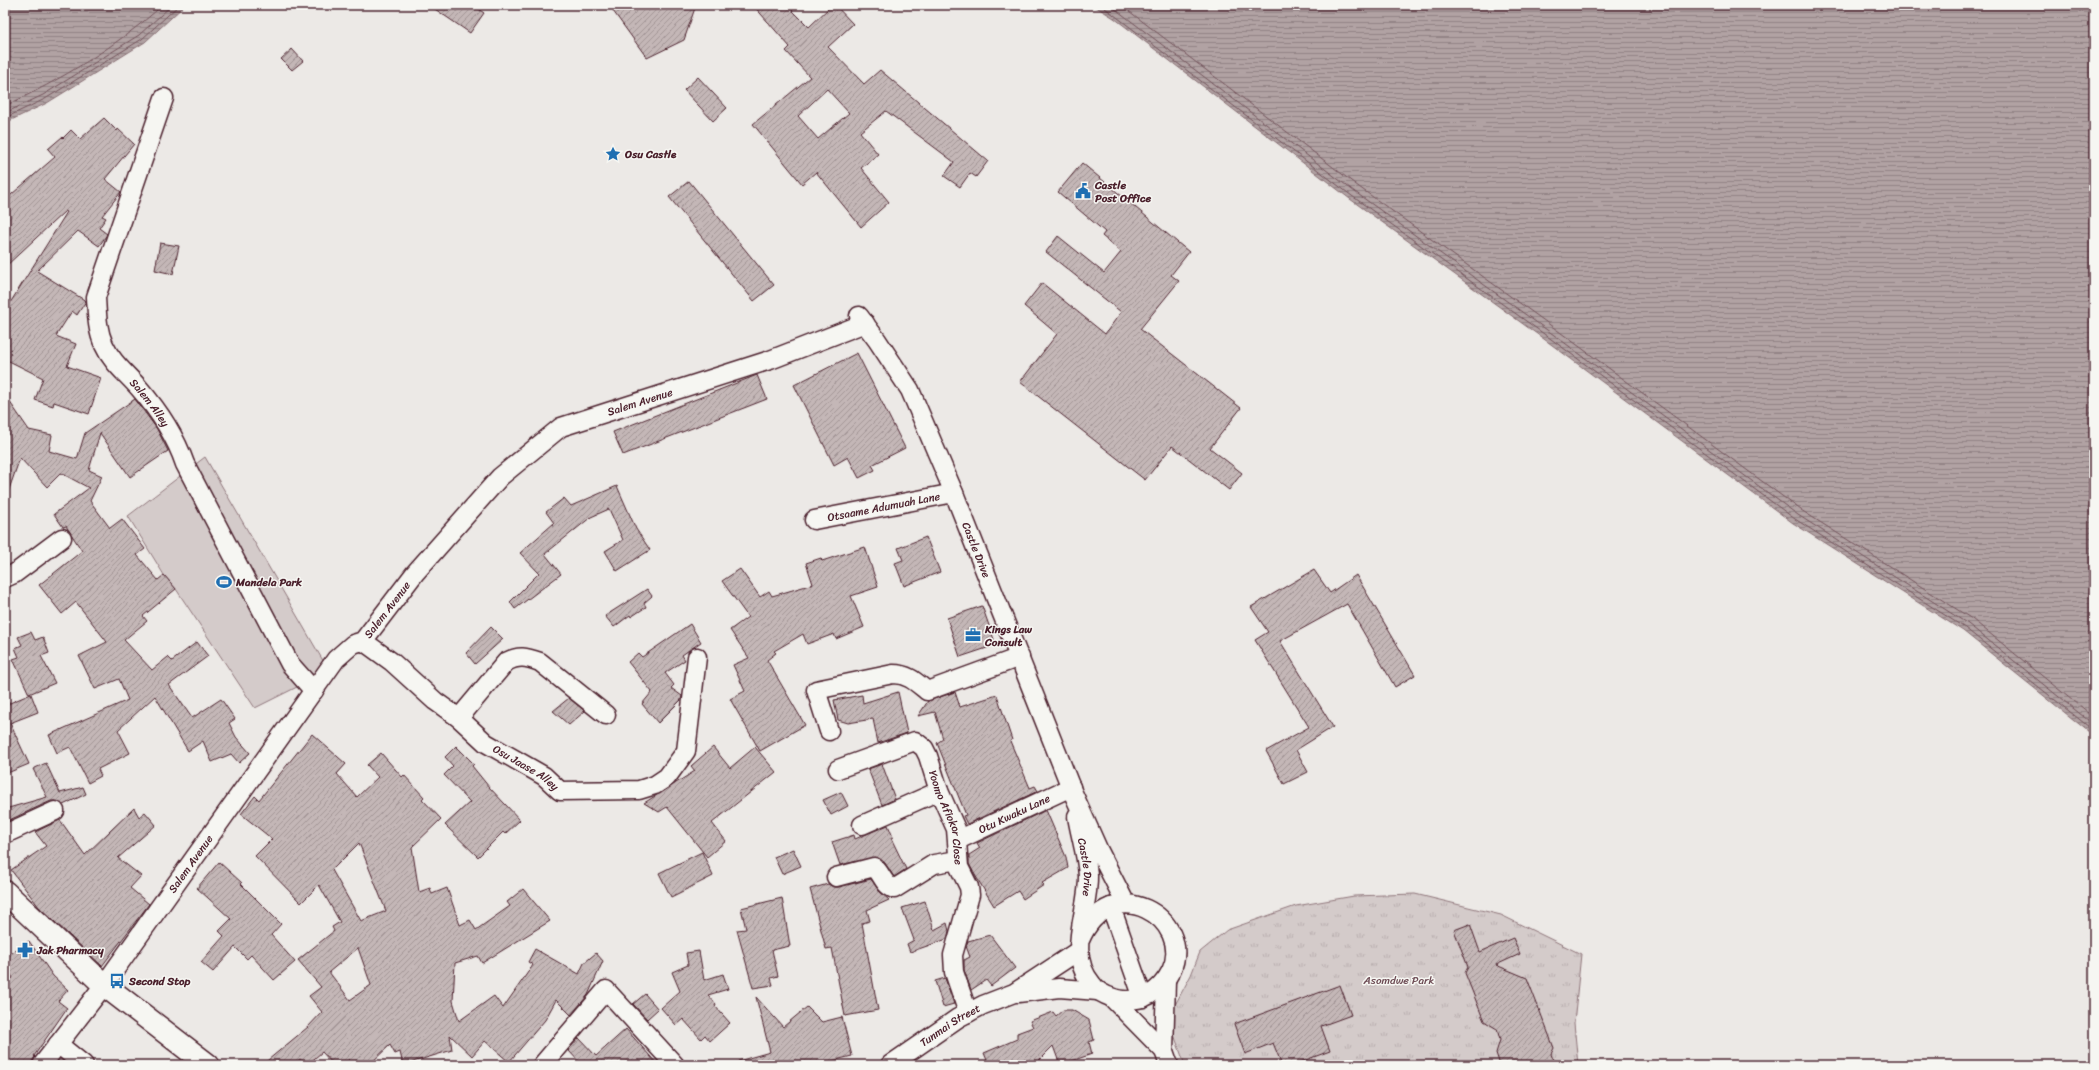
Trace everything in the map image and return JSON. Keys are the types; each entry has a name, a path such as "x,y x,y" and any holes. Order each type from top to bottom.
{"main road":[{"path":"5,892 104,985 208,1065"}],"street":[{"name":"Salem Alley","path":"164,98 96,297 98,327 104,345 118,366 139,388 171,432 185,464 290,664 314,692"},
{"name":"Salem Avenue","path":"42,1065 104,985 343,651 353,644 363,641 415,573 500,477 561,427 770,360 862,320"},
{"name":"Castle Drive","path":"862,320 910,390 954,493 1072,790 1098,849 1118,905 1142,998"},
{"name":"Otsaame Adumuah Lane","path":"814,520 954,493"},
{"path":"5,578 14,574 62,538"},
{"name":"Osu Jaase Alley","path":"363,641 392,662 435,701 459,718 486,743 537,772 560,790 639,790 655,785 667,777 686,751 697,657"},
{"path":"459,718 506,662 516,657 527,658 540,662 606,715"},
{"path":"829,731 816,690 893,674 903,674 911,678 927,691 1020,657"},
{"name":"Yoomo Afiokor Close","path":"838,770 915,741 924,748 939,791 956,829 959,850 959,867 969,887 970,895 953,955 954,972 968,1013"},
{"name":"Castle Drive","path":"1072,790 1088,876 1079,946 1083,974 1105,995"},
{"name":"Otu Kwaku Lane","path":"958,840 1072,790"},
{"path":"862,825 939,791"},
{"path":"5,834 55,811"},
{"path":"836,877 874,867 878,870 886,884 894,889 934,864 958,860"},
{"path":"1079,946 1086,926 1097,914 1118,905 1139,906 1152,912 1163,921 1171,934 1174,948 1173,965 1166,981 1166,1058"},
{"name":"Tunmai Street","path":"890,1065 898,1057 968,1013 1014,993 1079,946"},
{"path":"1142,998 1155,991 1166,981"},
{"name":"Tunmai Street","path":"1014,993 1059,988 1105,995 1127,1001 1142,998"},
{"path":"542,1065 606,990 675,1065"},
{"path":"1105,995 1166,1058"},
{"path":"58,1044 84,1065"}],"green space":[{"name":"Mandela Park","path":"205,457 329,671 255,708 176,589 164,575 128,516"},
{"name":"Asomdwe Park","path":"1415,894 1501,915 1581,954 1574,1023 1578,1065 1185,1065 1168,1018 1191,975 1200,952 1227,930 1296,906 1354,896"}],"water":[{"path":"5,5 185,5 145,42 47,103 5,123"},
{"path":"1093,5 2094,5 2094,736 1963,631 1793,523 1548,342 1350,199 1114,18"}],"building":[{"path":"429,5 473,5 484,13 470,33"},
{"path":"620,5 696,5 684,40 647,58 613,11"},
{"path":"753,5 787,5 809,27 832,5 835,5 853,24 828,47 864,84 880,70 988,161 976,177 970,173 960,187 944,176 954,162 886,111 860,132 878,154 861,168 889,202 861,227 816,172 802,184 753,124 810,77 786,51 790,47","holes":["827,89 849,113 818,139 798,116"]},
{"path":"292,49 303,61 292,70 281,59"},
{"path":"698,77 727,108 713,121 684,90"},
{"path":"104,118 117,131 118,129 134,144 105,179 121,192 102,216 106,218 99,228 107,234 99,246 78,231 37,271 86,301 77,315 72,311 56,336 76,344 67,366 101,378 89,414 54,402 53,406 35,400 43,378 5,359 5,311 67,212 65,211 5,267 5,200 55,157 48,149 62,137 63,138 71,130 80,139"},
{"path":"1082,163 1189,252 1171,275 1179,281 1140,329 1241,408 1210,448 1242,473 1229,490 1172,446 1145,480 1020,382 1057,334 1024,306 1042,283 1105,334 1121,312 1046,252 1058,236 1104,273 1121,252 1102,236 1105,232 1058,192"},
{"path":"689,181 774,285 754,301 669,197"},
{"path":"160,243 179,246 173,274 155,270"},
{"path":"857,353 905,448 872,465 875,470 859,478 848,457 834,465 794,385"},
{"path":"757,375 767,399 623,455 613,432"},
{"path":"5,395 29,430 52,435 49,451 77,459 85,433 135,399 157,429 168,451 130,477 100,433 89,470 102,476 90,501 110,528 122,519 145,549 137,555 158,580 164,575 176,589 143,616 147,621 124,640 152,670 168,657 172,661 197,642 208,656 169,685 192,718 221,699 235,719 229,723 236,737 250,753 239,763 231,754 212,762 203,741 188,751 155,696 118,730 130,753 98,769 101,776 88,783 70,747 57,753 49,735 128,700 119,679 95,689 79,656 107,642 76,602 62,614 39,585 82,551 66,526 63,527 54,514 89,488 61,473 47,487 20,458 7,495 5,495"},
{"path":"617,486 636,529 650,550 617,571 605,551 623,540 609,509 591,517 545,554 561,574 515,609 510,602 539,573 520,553 554,523 546,512 564,498 571,506"},
{"path":"926,537 940,572 904,586 895,563 903,560 898,548"},
{"path":"865,547 878,587 851,596 864,627 836,639 834,634 807,644 803,634 774,651 776,653 767,660 805,725 760,751 730,699 745,691 733,665 749,658 730,630 748,617 722,581 740,569 760,597 769,591 772,596 813,584 806,563 821,558 822,561"},
{"path":"1314,570 1330,593 1356,575 1415,675 1395,687 1347,604 1280,641 1333,727 1296,750 1308,772 1284,784 1266,751 1309,727 1255,640 1268,632 1251,607"},
{"path":"647,589 652,596 644,603 646,607 631,617 630,615 614,627 605,616"},
{"path":"982,606 996,645 960,657 947,618"},
{"path":"690,624 701,642 682,655 685,660 665,673 674,685 671,688 682,696 681,700 658,723 642,704 652,692 628,662 638,653 642,657"},
{"path":"491,627 503,639 475,664 466,653"},
{"path":"31,632 35,640 43,637 49,653 41,656 55,683 29,694 13,659 19,657 15,648 22,645 18,637"},
{"path":"898,692 907,733 878,743 873,719 848,723 838,720 834,700 862,695 863,703"},
{"path":"955,692 960,707 997,695 1012,740 1010,741 1030,788 1035,786 1038,791 967,824 963,816 966,815 937,743 943,739 935,712 918,716 928,701"},
{"path":"31,694 38,712 10,723 29,764 5,774 5,705"},
{"path":"569,698 585,711 569,725 553,711"},
{"path":"312,734 346,764 337,774 357,797 378,777 367,765 381,753 402,777 404,775 424,797 422,799 441,819 412,847 419,892 430,888 432,894 447,888 460,925 470,920 476,930 510,906 507,902 523,889 550,921 482,963 478,956 455,963 453,1001 459,1021 494,996 503,1008 533,965 528,962 535,949 579,974 584,963 596,953 603,961 588,995 571,1015 556,1000 545,1020 509,1062 485,1041 472,1056 450,1035 452,1050 403,1065 400,1052 395,1054 390,1045 369,1065 355,1065 349,1059 343,1065 334,1065 322,1052 307,1065 300,1059 293,1065 262,1065 308,1027 322,1012 309,996 321,987 298,960 334,931 332,927 340,922 319,885 301,903 255,856 272,839 241,814 255,796 259,800","holes":["359,843 386,911 361,921 332,870","358,948 371,985 350,1000 329,972"]},
{"path":"456,746 474,764 472,766 489,787 520,820 505,834 503,832 478,857 445,825 470,802 444,775 453,766 445,757"},
{"path":"713,747 730,768 755,747 776,772 712,823 726,841 707,857 667,807 659,812 644,803 695,771 691,766"},
{"path":"46,763 60,793 83,787 86,794 63,805 56,801 51,801 5,822 5,809 47,797 33,769"},
{"path":"882,764 895,799 882,805 868,769"},
{"path":"841,792 848,806 831,815 823,800"},
{"path":"134,808 139,817 145,812 156,825 118,858 141,876 130,888 149,904 102,966 39,907 11,870 46,846 35,832 60,820 85,855"},
{"path":"1046,810 1066,857 1068,868 1042,883 1044,885 1023,899 1018,891 994,906 969,864 969,855 980,848 977,843"},
{"path":"888,825 893,837 891,838 906,869 894,877 885,863 876,857 840,865 832,842 854,835 855,839"},
{"path":"793,849 801,866 782,874 774,857"},
{"path":"702,852 713,876 671,897 659,873"},
{"path":"219,862 242,883 241,884 281,924 271,935 295,962 274,980 251,955 247,959 235,947 213,972 201,962 224,936 219,931 231,919 197,888"},
{"path":"871,879 879,891 889,900 867,910 870,921 862,923 878,1010 845,1016 832,948 826,949 810,889 828,884 833,887 839,887"},
{"path":"782,898 790,946 772,950 778,976 771,978 773,985 753,988 737,930 746,929 741,908"},
{"path":"925,901 934,930 947,923 949,931 947,939 910,952 907,944 914,940 902,908"},
{"path":"1470,924 1480,952 1513,938 1520,954 1496,965 1527,978 1554,1048 1551,1054 1555,1065 1500,1065 1496,1053 1500,1040 1497,1029 1484,1021 1465,973 1468,967 1454,930"},
{"path":"990,935 1015,968 991,986 986,980 971,990 964,970 964,960 970,957 966,946 968,941"},
{"path":"29,941 53,976 68,990 58,1001 67,1008 34,1056 35,1057 30,1065 5,1065 5,983 13,978 5,965 5,957"},
{"path":"699,951 704,980 723,974 728,989 708,995 716,1004 715,1006 730,1023 710,1041 705,1035 701,1039 683,1019 676,1025 661,1008 680,991 672,972 688,965 686,953"},
{"path":"945,978 954,1004 943,1007 935,981"},
{"path":"1340,985 1351,1015 1321,1026 1330,1051 1292,1065 1282,1065 1273,1043 1245,1054 1234,1024"},
{"path":"645,994 658,1009 647,1019 633,1004"},
{"path":"756,997 783,1027 807,1007 822,1022 842,1017 852,1056 815,1065 739,1065 738,1061 770,1052"},
{"path":"1063,1010 1072,1010 1089,1020 1094,1040 1089,1042 1092,1054 1060,1065 1053,1046 1035,1064 989,1065 984,1053 1017,1039 1017,1033 1033,1027 1030,1021 1053,1012 1056,1016"},
{"path":"626,1029 658,1065 582,1065 568,1050 579,1038 596,1056"}],"place":[{"name":"Osu Castle","path":"613,154"},
{"name":"Castle Post Office","path":"1083,191"},
{"name":"Mandela Park","path":"224,582"},
{"name":"Kings Law Consult","path":"973,635"},
{"name":"Jak Pharmacy","path":"25,950"},
{"name":"Second Stop","path":"117,981"}]}
